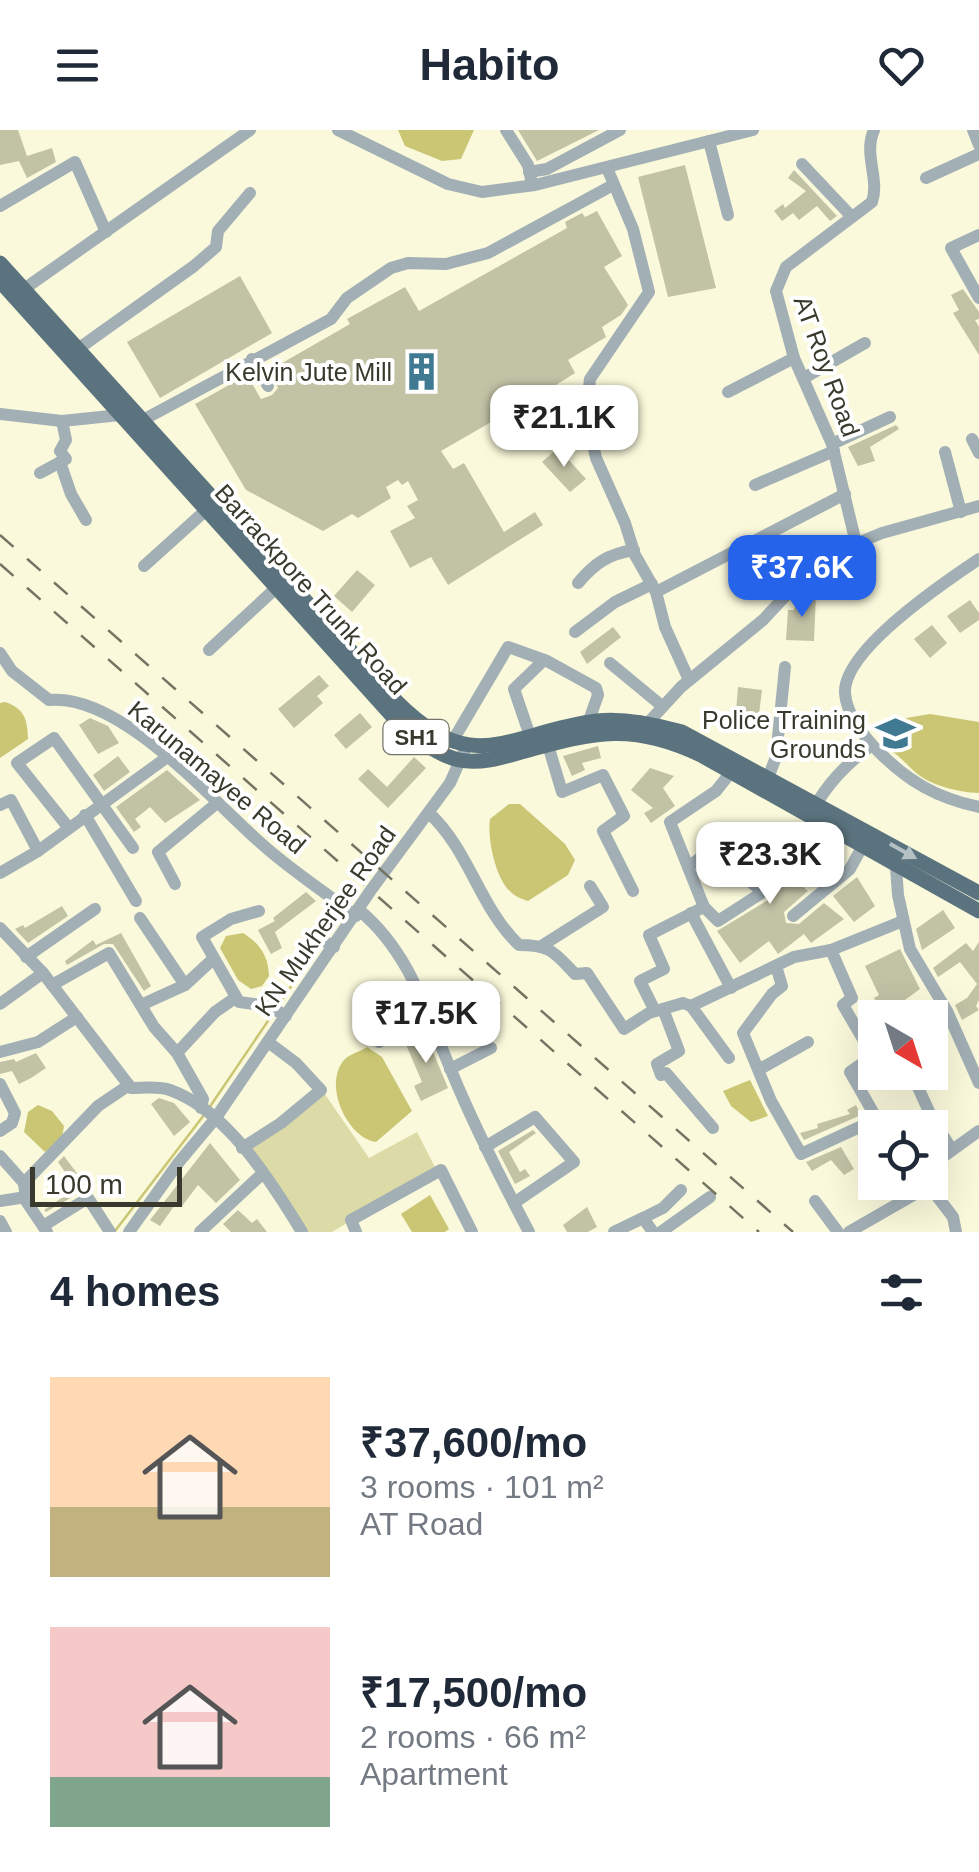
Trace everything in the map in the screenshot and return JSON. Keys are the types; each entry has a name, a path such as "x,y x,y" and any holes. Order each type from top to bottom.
{"main road":[{"name":"Barrackpore Trunk Road","path":"0,263 397,702 459,750"},
{"name":"Barrackpore Trunk Road","path":"0,281 405,730 421,742 459,750"},
{"name":"SH1","path":"459,750 618,720 684,733 768,778 862,847 979,911"},
{"name":"SH1","path":"459,750 500,758 597,733 636,733 688,749 979,893"}],"street":[{"path":"24,289 250,130"},
{"path":"338,130 464,190 482,192 531,179 607,168 753,130"},
{"path":"506,130 531,179"},
{"path":"531,179 620,130"},
{"name":"AT Roy Road","path":"856,542 834,447 794,358 777,299 779,280 797,258 874,198 869,146 874,130"},
{"path":"973,130 979,145"},
{"path":"709,141 728,215"},
{"path":"926,178 979,154"},
{"path":"0,206 75,162 106,232"},
{"path":"802,164 852,217"},
{"path":"607,168 633,229 649,292 590,379 586,413 596,458 654,588 664,627 689,680"},
{"path":"141,421 331,318 347,298 391,268 408,263 446,264 488,253 613,185"},
{"path":"78,349 216,248 218,230 250,193"},
{"path":"979,235 951,248 979,298"},
{"path":"804,378 865,343"},
{"path":"728,392 794,358"},
{"path":"252,359 268,386"},
{"path":"0,414 62,421 120,414"},
{"path":"755,485 890,417"},
{"path":"40,473 66,459 60,450 66,440 62,421"},
{"path":"972,439 979,452"},
{"path":"945,452 961,512"},
{"path":"60,462 70,494 86,520"},
{"path":"575,632 616,602 654,588 845,494"},
{"path":"647,724 689,680 763,620 821,558 856,542 979,506"},
{"path":"144,566 205,512"},
{"path":"578,583 611,554 634,550"},
{"path":"979,559 875,640 852,671 845,694 852,715 872,744 914,784 979,807"},
{"path":"209,650 275,589"},
{"name":"KN Mukherjee Road","path":"129,1232 215,1119 450,783 459,750 506,648 544,660"},
{"name":"Karunamayee Road","path":"0,653 12,671 49,700 67,698 102,710 166,758 286,865 382,928 430,1016 485,1147 530,1232"},
{"path":"530,736 514,689 544,660 598,691 588,723"},
{"path":"610,662 662,706"},
{"path":"768,778 776,758 785,667"},
{"path":"68,827 17,763 54,738 133,848"},
{"path":"812,812 846,763 872,744"},
{"path":"548,745 562,792 603,775 624,816 603,831 633,891"},
{"path":"0,874 38,852 166,758"},
{"path":"731,772 716,791 670,822 688,867 697,910 731,988"},
{"path":"0,805 11,800 38,852"},
{"path":"175,884 158,852 217,804"},
{"path":"429,813 458,846 500,926 519,944 543,945 552,949 575,974 588,973 624,1029 658,1010 683,1002 691,1006 729,1058"},
{"path":"85,815 136,901"},
{"path":"793,916 850,869 862,847"},
{"path":"688,867 710,850 763,892 718,921 697,910"},
{"path":"896,867 903,922 915,960 942,1003 979,1083"},
{"path":"543,945 603,907 590,886"},
{"path":"26,956 95,909"},
{"path":"697,910 649,936 664,969 640,981 679,1051 657,1064 661,1075 666,1073 713,1128"},
{"path":"259,911 202,936 212,960 239,1002 269,1006 286,1016"},
{"path":"140,918 185,985"},
{"path":"691,1006 794,956 831,950 903,922"},
{"path":"0,929 47,979 129,1085"},
{"path":"314,934 334,947"},
{"path":"831,950 852,998 843,1005 858,1023"},
{"path":"0,1004 109,953 154,1027 178,1053 203,1099 201,1108"},
{"path":"141,1006 185,985 212,960"},
{"path":"776,966 783,985 742,1034 771,1101 802,1154 858,1131"},
{"path":"178,1053 215,1012 235,998"},
{"path":"0,1052 38,1042 77,1016"},
{"path":"379,1042 430,1016"},
{"path":"242,1148 321,1090 296,1063 268,1042"},
{"path":"760,1070 808,1042"},
{"path":"450,1069 491,1048"},
{"path":"858,1066 850,1072 858,1086"},
{"path":"0,1084 15,1113 12,1123 0,1131"},
{"path":"0,1201 25,1190 98,1106 129,1085 168,1088 215,1119 242,1148 299,1230"},
{"path":"920,1090 952,1150"},
{"path":"485,1147 535,1117 574,1162 514,1203"},
{"path":"948,1153 979,1132"},
{"path":"0,1156 25,1190 45,1229 88,1198 110,1232"},
{"path":"356,1232 351,1220 441,1170 472,1232"},
{"path":"200,1232 263,1173"},
{"path":"614,1232 663,1208 681,1190"},
{"path":"660,1232 710,1198"},
{"path":"850,1232 902,1200"},
{"path":"939,1200 956,1232"},
{"path":"815,1201 838,1232"},
{"path":"643,1218 653,1232"},
{"path":"0,1222 6,1232"}],"green space":[{"path":"324,1093 369,1158 417,1132 436,1169 332,1232 304,1232 247,1149"}],"shaded area":[{"path":"398,130 474,130 461,159 442,161 405,146"},
{"path":"5,702 24,716 28,739 0,758 0,703"},
{"path":"930,714 979,722 979,793 953,790 928,781 888,749 887,734 900,719"},
{"path":"509,804 520,804 565,844 575,860 568,875 528,901 507,888 491,848 490,819"},
{"path":"243,933 262,951 269,976 262,986 251,989 238,980 220,948 226,936"},
{"path":"367,1047 382,1057 412,1111 376,1142 365,1138 347,1120 337,1094 339,1068 346,1058"},
{"path":"750,1080 768,1116 751,1122 731,1106 723,1091"},
{"path":"38,1105 52,1111 64,1126 62,1138 45,1152 24,1132 28,1112"},
{"path":"430,1195 449,1229 412,1232 401,1214"}],"building":[{"path":"0,130 18,130 27,156 52,148 56,162 27,178 19,161 0,165"},
{"path":"518,130 599,130 537,161"},
{"path":"685,165 716,288 668,297 638,177"},
{"path":"794,170 837,216 830,221 817,206 799,220 793,213 782,221 774,211 783,204 785,208 806,191 788,178"},
{"name":"Kelvin Jute Mill","path":"597,211 622,256 604,267 628,305 621,315 602,327 606,337 568,360 575,373 548,390 553,397 510,422 505,414 441,451 453,469 464,463 504,532 535,512 543,525 448,585 431,557 410,568 390,531 415,518 407,506 418,500 408,481 402,485 398,480 386,487 391,498 358,518 352,514 323,531 246,490 195,404 247,375 261,399 272,395 278,388 270,370 350,324 347,319 405,287 419,311 567,228 565,222"},
{"path":"240,276 272,333 160,398 127,342"},
{"path":"963,289 979,312 979,319 975,320 979,327 979,355 953,313 959,310 951,295"},
{"path":"896,425 899,429 870,447 875,461 858,466 848,447"},
{"path":"558,448 586,479 570,492 542,462"},
{"path":"357,570 375,585 352,612 334,596"},
{"path":"807,594 816,595 814,641 786,640 788,610 794,610"},
{"path":"970,600 979,620 960,633 947,616"},
{"path":"932,625 947,643 930,658 914,639"},
{"path":"613,627 621,637 587,664 580,652"},
{"path":"319,675 329,686 317,696 323,703 294,728 278,709"},
{"path":"738,687 762,690 759,714 736,712"},
{"path":"360,713 372,727 346,749 334,735"},
{"path":"90,718 108,726 119,743 98,754 79,725"},
{"path":"598,746 601,758 582,763 585,770 572,776 563,756"},
{"path":"118,756 130,772 104,791 93,775"},
{"path":"414,757 426,768 388,808 358,779 368,769 387,787"},
{"path":"650,768 674,776 663,788 675,806 651,823 644,813 653,808 631,790"},
{"path":"167,770 200,800 165,823 150,807 135,819 141,827 134,832 116,807"},
{"path":"722,824 808,891 784,912 786,923 799,924 824,903 844,919 811,943 804,934 778,954 769,941 740,963 717,931 768,900 773,892 769,884 713,840"},
{"path":"857,877 875,906 854,922 833,896"},
{"path":"306,892 316,901 275,932 282,948 271,954 258,930 275,921 273,918"},
{"path":"62,906 68,916 28,943 15,929 23,925 25,928"},
{"path":"943,910 955,928 922,950 916,929"},
{"path":"121,933 151,986 144,991 113,944 104,944 67,965 65,961 93,940 96,945"},
{"path":"979,942 979,1010 962,1020 955,1005 967,998 977,984 960,962 938,977 933,968 966,943 973,951"},
{"path":"900,949 920,989 905,1000 875,1000 879,995 865,966"},
{"path":"424,1030 448,1088 421,1101 414,1086 422,1082 404,1040"},
{"path":"36,1053 46,1068 31,1078 19,1084 12,1071 0,1074 0,1062 16,1062"},
{"path":"159,1098 174,1103 190,1122 174,1136 151,1104"},
{"path":"856,1105 858,1116 804,1140 800,1133 850,1114 847,1110"},
{"path":"533,1130 536,1133 509,1152 520,1172 525,1169 530,1176 515,1184 498,1151"},
{"path":"210,1143 240,1180 216,1203 198,1185 182,1206 177,1202 160,1226 150,1220"},
{"path":"841,1147 854,1169 844,1175 831,1160 812,1171 806,1162"},
{"path":"64,1156 88,1188 46,1212 76,1188 58,1162"},
{"path":"587,1207 597,1227 588,1232 567,1232 563,1225"},
{"path":"238,1210 252,1223 257,1219 267,1232 231,1232 223,1224"}],"waterway":[{"path":"327,934 342,916"},
{"path":"279,1004 319,945"},
{"path":"209,1108 272,1015"},
{"path":"115,1231 204,1115"}],"railway":[{"path":"0,535 793,1232"},
{"path":"0,564 759,1232"}],"place":[{"name":"Kelvin Jute Mill","path":"422,372"},
{"name":"Police Training Grounds","path":"896,734"}]}
